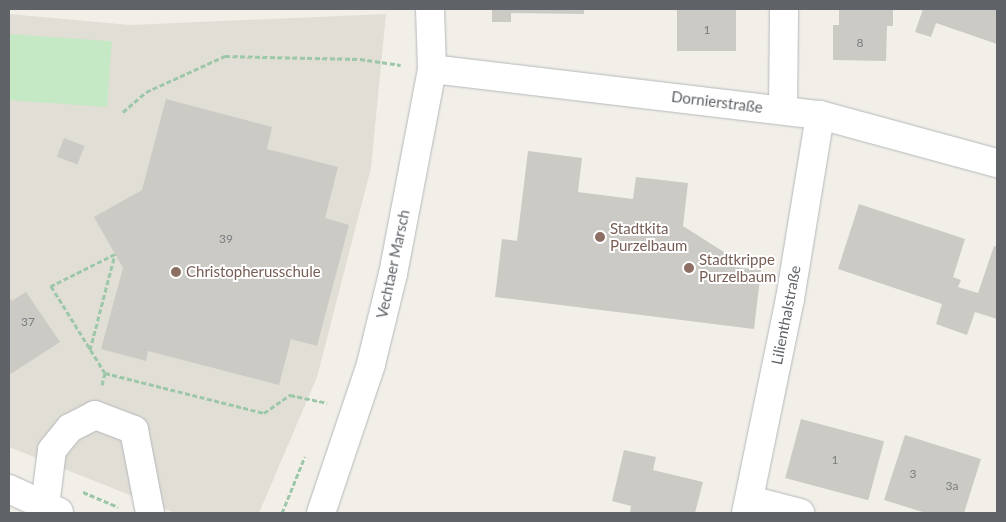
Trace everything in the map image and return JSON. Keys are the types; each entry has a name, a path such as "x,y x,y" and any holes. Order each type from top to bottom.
{"street":[{"name":"Vechtaer Marsch","path":"321,513 357,408 393,274 432,69 430,9"},
{"path":"783,109 784,9"},
{"name":"Dornierstraße","path":"432,69 783,109 820,115 997,163"},
{"name":"Lilienthalstraße","path":"748,507 790,299 820,115"},
{"path":"9,489 53,510 52,450 70,428 95,416 134,430 150,513"},
{"path":"748,507 800,513"}],"path":[{"path":"123,112 146,92 225,56 360,59 432,69"},
{"path":"90,350 115,254 51,286 90,350 105,374 264,413 290,395 357,408"},
{"path":"323,410 326,402"},
{"path":"282,513 307,452"}],"shaded area":[{"name":"Christopherusschule","path":"9,14 130,25 386,14 371,168 317,377 259,513 175,513 9,447"}],"green space":[{"path":"9,34 112,41 107,107 9,100"}],"building":[{"path":"492,9 584,9 584,14 511,13 511,22 492,22"},
{"path":"677,9 736,9 736,51 677,51"},
{"path":"839,9 893,9 893,26 887,26 886,61 833,60 833,25 839,25"},
{"path":"923,9 997,9 997,44 936,23 931,37 915,32"},
{"path":"166,99 272,127 267,149 338,167 325,218 349,225 317,346 291,339 279,385 148,351 146,361 101,349 123,268 94,217 142,190"},
{"path":"64,138 85,146 77,165 57,157"},
{"path":"528,151 582,158 578,192 633,199 636,177 688,183 683,226 735,259 734,267 761,270 754,329 495,297 502,239 517,241"},
{"path":"859,204 965,239 953,277 961,280 958,287 978,293 994,246 997,247 997,319 975,312 967,335 936,324 942,304 838,269"},
{"path":"26,292 60,342 9,375 9,297 12,301"},
{"path":"801,419 884,441 868,500 785,478"},
{"path":"905,435 981,459 964,513 926,513 884,500"},
{"path":"624,450 656,457 653,470 703,482 695,513 630,513 631,506 612,501"}],"place":[{"name":"Stadtkita Purzelbaum","path":"600,237"},
{"name":"Stadtkrippe Purzelbaum","path":"689,268"},
{"name":"Christopherusschule","path":"176,272"}]}
